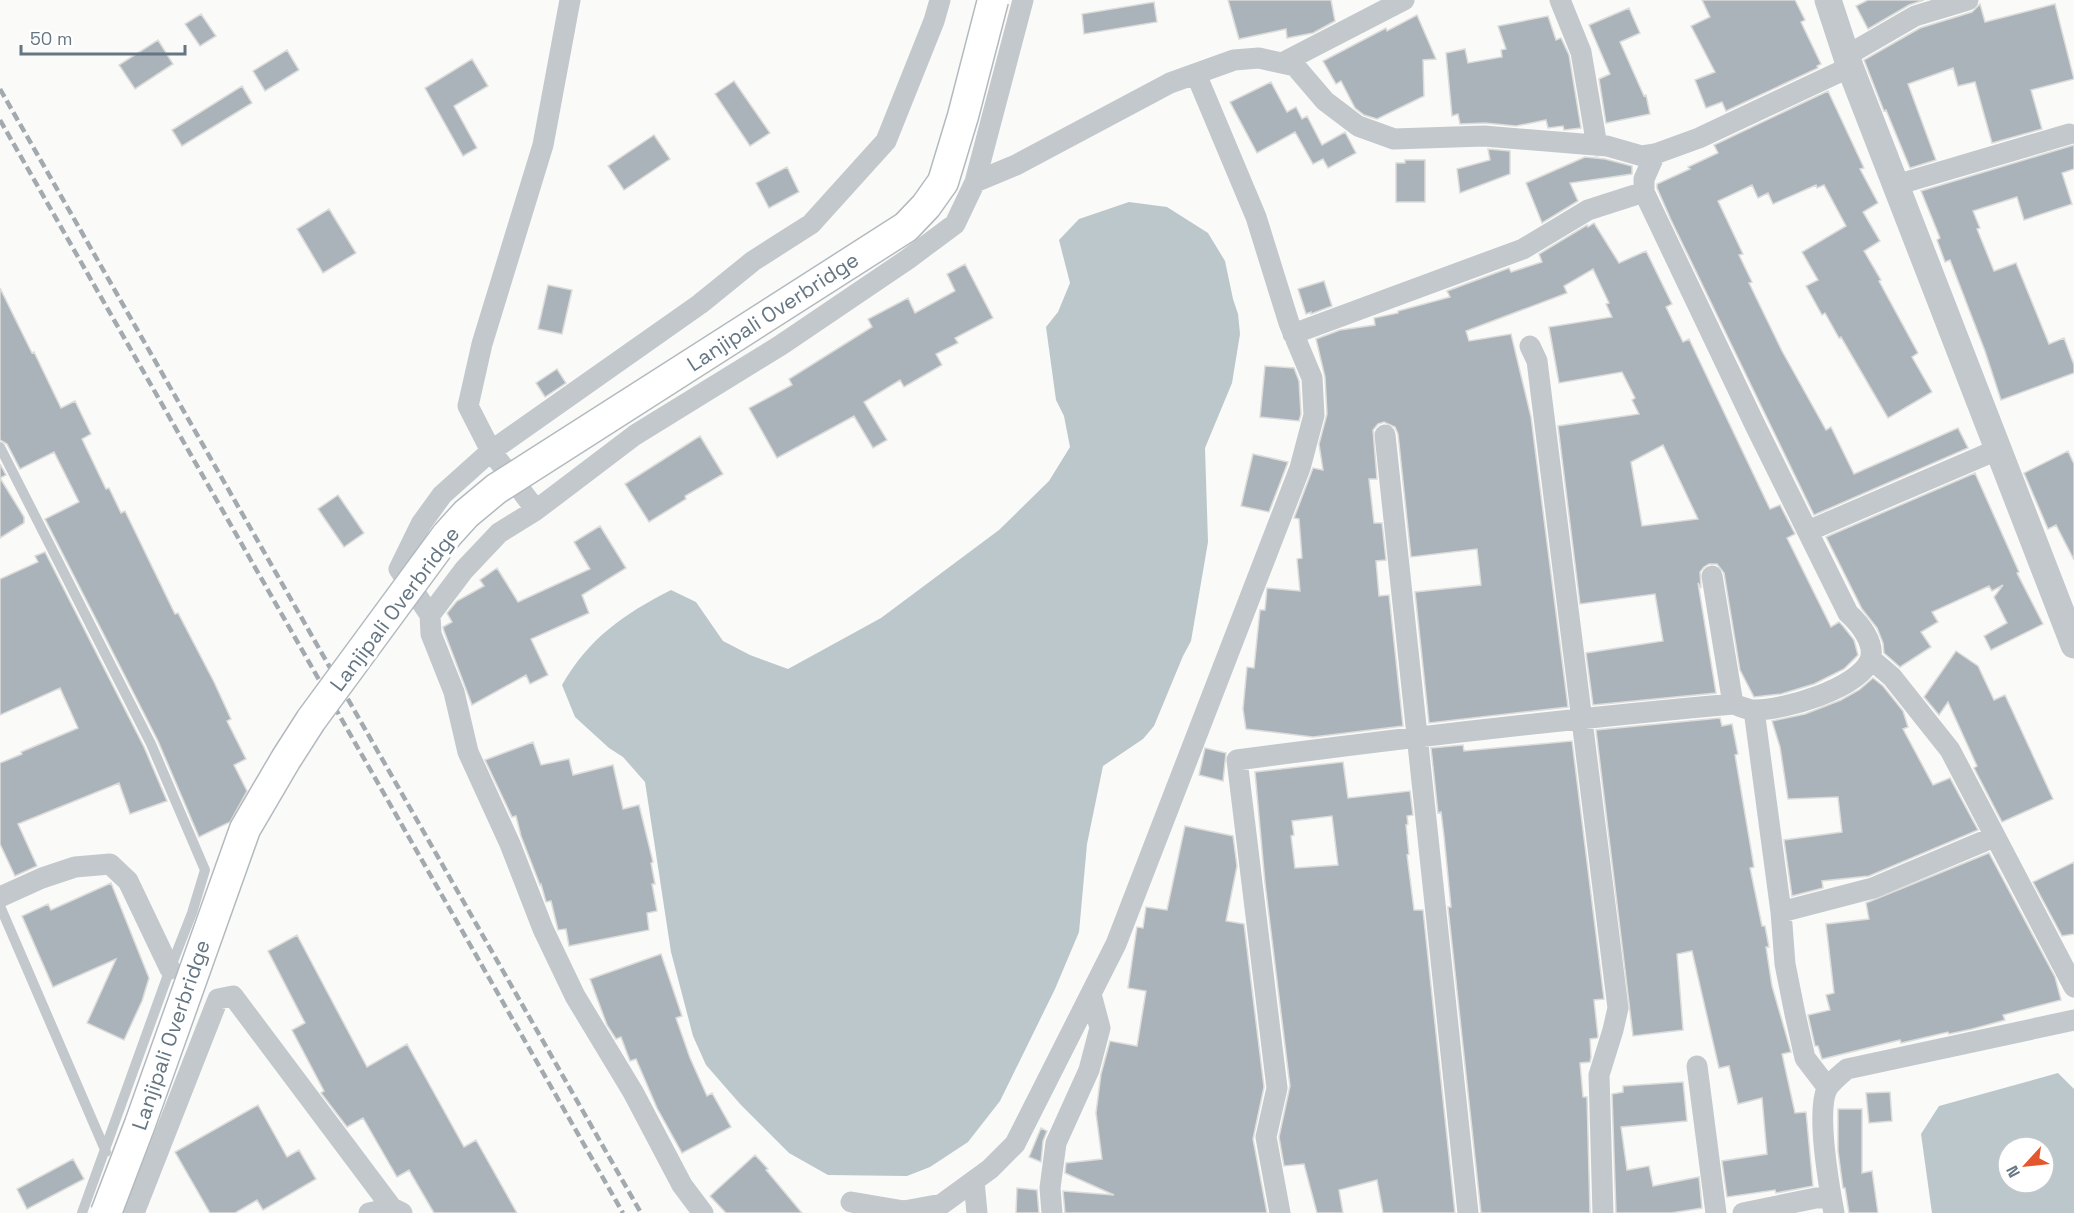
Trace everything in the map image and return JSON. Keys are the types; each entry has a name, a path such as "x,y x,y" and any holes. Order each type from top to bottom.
{"main road":[{"name":"Lanjipali Overbridge","path":"106,1213 245,829 292,749 347,671 447,535 466,514 496,489 906,227 926,206 943,182 963,116 993,0"}],"street":[{"path":"536,510 491,451 468,406 482,344 543,145 570,0"},
{"path":"703,1213 682,1185 633,1092 575,996 543,929 510,844 468,752 454,692 431,634 430,615 399,570 421,524 442,495 491,451 700,304 753,261 811,224 886,141 934,21 940,0"},
{"path":"430,615 464,570 499,533 536,510 635,435 781,345 955,224 975,182 1023,0"},
{"path":"1282,63 1404,0"},
{"path":"1560,0 1581,52 1597,146"},
{"path":"1828,0 1848,62 2074,645"},
{"path":"975,182 1016,165 1170,83 1234,60 1259,58 1295,66 1325,101 1358,126 1394,139 1484,136 1607,146 1642,156 1655,154 1699,138 1848,62 1915,16 1968,0"},
{"path":"851,1202 904,1211 942,1204 990,1169 1015,1144 1116,944 1300,468 1314,415 1312,378 1293,334 1256,217 1196,74"},
{"path":"1896,185 2069,134"},
{"path":"1280,1213 1266,1137 1277,1088 1237,760 1417,736 1582,718 1733,704 1754,710 1794,705 1827,693 1860,675 1870,659 1868,639 1857,621 1848,613 1644,192 1644,179 1655,154"},
{"path":"1293,334 1523,249 1588,210 1644,192"},
{"path":"1530,346 1538,361 1618,1008 1599,1075 1603,1213"},
{"path":"1385,435 1468,1213"},
{"path":"1808,531 1999,449"},
{"path":"1712,576 1733,704"},
{"path":"1870,659 1893,677 1950,750 2074,987"},
{"path":"1754,710 1781,912 1785,964 1805,1058 1828,1088"},
{"path":"1781,912 1873,888 1994,837"},
{"path":"0,897 42,878 75,867 110,864 128,880 170,969"},
{"path":"1052,1213 1050,1188 1056,1143 1089,1070 1100,1028 1090,994"},
{"path":"134,1213 218,999 233,996 397,1211"},
{"path":"1832,1206 1823,1100 1828,1088 1847,1069 2074,1020"},
{"path":"1697,1066 1716,1213"},
{"path":"974,1181 977,1213"},
{"path":"1743,1213 1816,1198 1832,1206"},
{"path":"369,1213 397,1211"}],"lane":[{"path":"0,447 151,744 205,870 192,913 82,1213"},
{"path":"0,906 106,1152"}],"shaded area":[{"path":"1129,202 1167,207 1208,233 1225,261 1238,314 1240,334 1232,383 1205,448 1208,542 1191,641 1154,726 1143,739 1103,766 1087,844 1079,932 1055,989 1000,1101 968,1142 930,1167 907,1176 828,1175 789,1153 741,1105 706,1065 693,1036 671,952 645,782 623,757 609,748 575,717 562,685 584,654 609,629 638,608 671,590 696,602 723,641 750,655 788,669 881,618 999,530 1049,481 1070,447 1064,416 1056,400 1046,327 1058,312 1070,283 1059,240 1079,219"},
{"path":"2058,1073 2074,1089 2074,1213 1932,1213 1921,1134 1939,1106"}],"building":[{"path":"1228,0 1331,0 1335,21 1313,33 1287,38 1286,29 1239,39"},
{"path":"1702,0 1795,0 1805,20 1801,22 1821,64 1817,66 1818,68 1726,111 1722,102 1706,108 1695,80 1715,72 1691,26 1710,17"},
{"path":"1868,0 1924,0 1909,5 1868,29 1856,6"},
{"path":"1154,2 1157,22 1084,34 1082,14"},
{"path":"1980,4 1985,22 2055,4 2074,79 2031,90 2042,129 1992,143 1975,82 1958,86 1953,68 1908,84 1936,160 1910,168 1864,60 1920,28 1972,12"},
{"path":"1629,8 1640,33 1620,42 1644,96 1646,95 1650,114 1606,123 1599,79 1610,74 1589,25"},
{"path":"201,14 216,36 200,46 185,24"},
{"path":"1417,15 1436,59 1423,60 1424,96 1377,119 1364,115 1355,108 1341,81 1336,84 1323,61 1386,28 1387,31"},
{"path":"1548,16 1556,40 1561,38 1569,55 1581,128 1564,130 1563,126 1548,128 1546,120 1516,126 1485,123 1460,124 1458,114 1452,116 1446,53 1465,49 1468,63 1502,57 1501,50 1506,49 1498,26"},
{"path":"158,40 173,64 135,89 119,65"},
{"path":"287,50 299,70 265,91 253,71"},
{"path":"472,59 488,86 454,106 477,148 463,156 425,88"},
{"path":"734,81 770,133 750,146 715,94"},
{"path":"1271,82 1287,112 1296,107 1302,119 1307,116 1322,145 1345,132 1356,153 1328,168 1323,159 1313,164 1295,132 1257,153 1230,102"},
{"path":"242,86 252,103 182,146 172,130"},
{"path":"1828,91 1864,168 1860,169 1878,203 1863,212 1880,241 1864,251 1918,353 1912,357 1932,392 1888,418 1841,337 1839,338 1825,313 1822,315 1806,286 1818,280 1802,252 1846,226 1824,185 1817,188 1816,185 1773,204 1768,193 1758,198 1752,185 1718,201 1743,254 1739,255 1752,282 1749,283 1782,351 1826,430 1831,427 1854,474 1958,428 1968,448 1814,515 1671,220 1657,184 1718,153 1714,145"},
{"path":"654,135 670,159 624,190 608,166"},
{"path":"2074,145 2074,169 2062,173 2072,204 2024,220 2017,197 1973,211 1980,228 1977,229 1994,271 2016,263 2049,344 2064,338 2074,365 2074,373 2001,400 1950,260 1945,262 1937,240 1940,238 1921,191"},
{"path":"1488,149 1510,151 1510,174 1460,193 1457,169 1490,160"},
{"path":"1585,157 1632,166 1632,174 1570,183 1578,201 1542,223 1526,183"},
{"path":"1405,160 1425,160 1425,202 1396,202 1396,163 1405,163"},
{"path":"787,167 799,192 769,208 756,183"},
{"path":"329,209 356,253 323,273 297,229"},
{"path":"1594,223 1619,263 1646,251 1672,304 1666,307 1683,342 1689,339 1770,509 1780,505 1795,534 1787,538 1831,627 1839,622 1843,626 1854,640 1858,655 1844,669 1814,684 1781,694 1754,697 1740,670 1724,573 1717,564 1709,564 1700,572 1701,588 1698,583 1716,693 1593,705 1586,653 1663,641 1655,594 1580,604 1558,426 1639,414 1632,400 1635,398 1622,372 1559,383 1549,327 1612,317 1606,304 1609,303 1593,269 1564,286 1567,293 1466,331 1469,341 1511,334 1531,417 1568,707 1429,723 1415,592 1481,585 1477,549 1411,557 1398,434 1395,427 1384,422 1378,424 1373,430 1377,479 1369,479 1374,523 1382,523 1386,560 1376,561 1379,596 1389,595 1403,726 1313,737 1246,729 1243,709 1247,667 1254,668 1260,610 1265,610 1267,588 1300,591 1297,559 1302,558 1299,519 1294,518 1313,468 1323,470 1319,444 1327,414 1325,377 1316,339 1340,330 1375,325 1374,318 1450,297 1447,291 1509,268 1511,272 1542,262 1539,254 1587,225 1588,227","holes":["1663,445 1698,519 1642,526 1631,462"]},
{"path":"965,264 993,318 955,338 958,343 936,354 942,365 904,387 900,380 864,402 887,440 873,448 854,416 777,458 749,408 792,385 789,379 872,327 868,319 908,298 915,313 955,291 947,274"},
{"path":"1324,281 1332,306 1306,314 1298,289"},
{"path":"548,285 572,290 562,334 538,329"},
{"path":"0,288 61,408 75,401 91,434 82,439 106,489 109,488 121,513 125,511 175,614 178,613 214,682 231,719 227,721 246,759 234,765 247,791 230,822 199,837 158,741 45,519 79,502 54,452 20,469 7,444 0,440"},
{"path":"1265,366 1294,368 1299,381 1301,414 1299,421 1260,417"},
{"path":"557,369 566,383 545,397 536,383"},
{"path":"700,436 723,474 685,496 686,499 649,522 625,484"},
{"path":"2068,451 2074,464 2074,560 2056,525 2048,529 2024,473"},
{"path":"1253,454 1288,462 1269,512 1241,506"},
{"path":"0,464 6,475 0,478"},
{"path":"1975,473 2019,572 2017,573 2043,624 1991,650 1984,636 2007,623 1994,597 2003,585 1992,591 1989,586 1932,612 1938,622 1921,632 1931,647 1900,667 1884,653 1877,628 1862,609 1826,537"},
{"path":"0,478 24,517 24,523 0,538"},
{"path":"338,495 364,533 344,547 318,509"},
{"path":"600,526 626,568 582,595 589,613 531,639 548,675 530,684 526,675 472,705 444,631 443,627 452,622 447,613 457,601 484,586 480,580 497,568 518,602 590,569 574,542"},
{"path":"45,552 144,747 167,801 130,814 119,783 18,824 37,866 15,876 0,844 0,763 78,728 60,688 0,715 0,579 38,562 35,556"},
{"path":"1956,651 1978,666 1994,700 2005,695 2053,799 2002,822 1974,768 1977,766 1948,702 1939,715 1924,697"},
{"path":"1873,678 1883,686 1903,711 1908,727 1903,729 1933,785 1950,778 1978,830 1869,876 1822,881 1823,888 1792,896 1784,840 1842,832 1838,797 1788,799 1780,747 1772,721 1805,714 1841,700 1859,690"},
{"path":"1720,718 1722,726 1732,724 1738,754 1735,755 1754,867 1750,868 1762,926 1765,926 1769,947 1766,947 1772,986 1791,1052 1782,1054 1795,1113 1806,1112 1813,1186 1776,1193 1775,1190 1727,1197 1722,1161 1767,1154 1762,1098 1738,1104 1729,1066 1719,1068 1692,951 1677,954 1683,1030 1633,1036 1596,730"},
{"path":"1572,741 1604,999 1594,1000 1598,1037 1590,1039 1590,1062 1580,1063 1583,1097 1587,1097 1590,1213 1481,1213 1448,907 1451,907 1444,836 1441,812 1438,813 1431,748 1463,745 1464,751"},
{"path":"533,742 541,765 569,759 573,775 613,765 623,809 639,805 653,862 651,863 655,884 652,884 657,911 647,913 649,930 569,946 566,929 558,930 551,901 546,902 521,836 516,816 512,817 485,760"},
{"path":"1205,748 1226,753 1223,781 1199,775"},
{"path":"1343,762 1348,798 1410,791 1413,815 1407,816 1409,854 1407,855 1414,910 1423,910 1455,1213 1383,1213 1377,1180 1339,1190 1343,1213 1317,1213 1304,1164 1284,1166 1279,1137 1290,1086 1265,883 1255,772","holes":["1332,816 1338,865 1295,868 1291,836 1294,835 1292,821"]},
{"path":"1185,826 1233,836 1237,866 1226,921 1244,924 1264,1087 1253,1139 1267,1213 1065,1213 1063,1191 1114,1195 1065,1173 1066,1163 1102,1159 1096,1113 1101,1074 1110,1041 1137,1046 1146,991 1128,988 1137,927 1143,928 1146,907 1167,910"},
{"path":"1989,853 2055,977 2061,1000 2003,1015 2005,1020 1972,1029 1901,1043 1900,1040 1822,1059 1818,1046 1815,1046 1808,1015 1830,1010 1826,995 1834,993 1826,924 1869,919 1866,903"},
{"path":"2074,862 2074,934 2062,936 2033,882"},
{"path":"111,883 149,978 142,1001 124,1040 87,1023 116,959 53,987 22,916 48,904 51,910"},
{"path":"297,935 367,1067 407,1044 464,1147 476,1140 517,1213 434,1213 409,1170 397,1177 363,1118 347,1127 321,1093 324,1091 292,1030 305,1023 268,951"},
{"path":"661,954 682,1016 676,1018 690,1058 707,1096 712,1093 731,1127 682,1153 657,1108 636,1059 630,1061 621,1037 616,1039 607,1025 590,979"},
{"path":"1683,1082 1687,1121 1621,1127 1627,1170 1649,1166 1653,1186 1699,1177 1702,1208 1671,1213 1616,1213 1612,1094 1623,1092 1623,1086"},
{"path":"1890,1092 1892,1121 1869,1123 1866,1093"},
{"path":"258,1105 287,1157 299,1150 316,1179 263,1210 257,1200 235,1213 210,1213 175,1152"},
{"path":"1838,1109 1862,1109 1862,1173 1872,1171 1878,1213 1849,1213 1838,1151"},
{"path":"1041,1128 1047,1131 1043,1141 1041,1162 1029,1157"},
{"path":"755,1155 802,1213 726,1213 710,1196"},
{"path":"73,1159 84,1179 27,1209 17,1189"},
{"path":"1017,1188 1037,1190 1039,1213 1016,1213"}],"railway":[{"path":"0,89 641,1213"},
{"path":"0,120 623,1213"}]}
